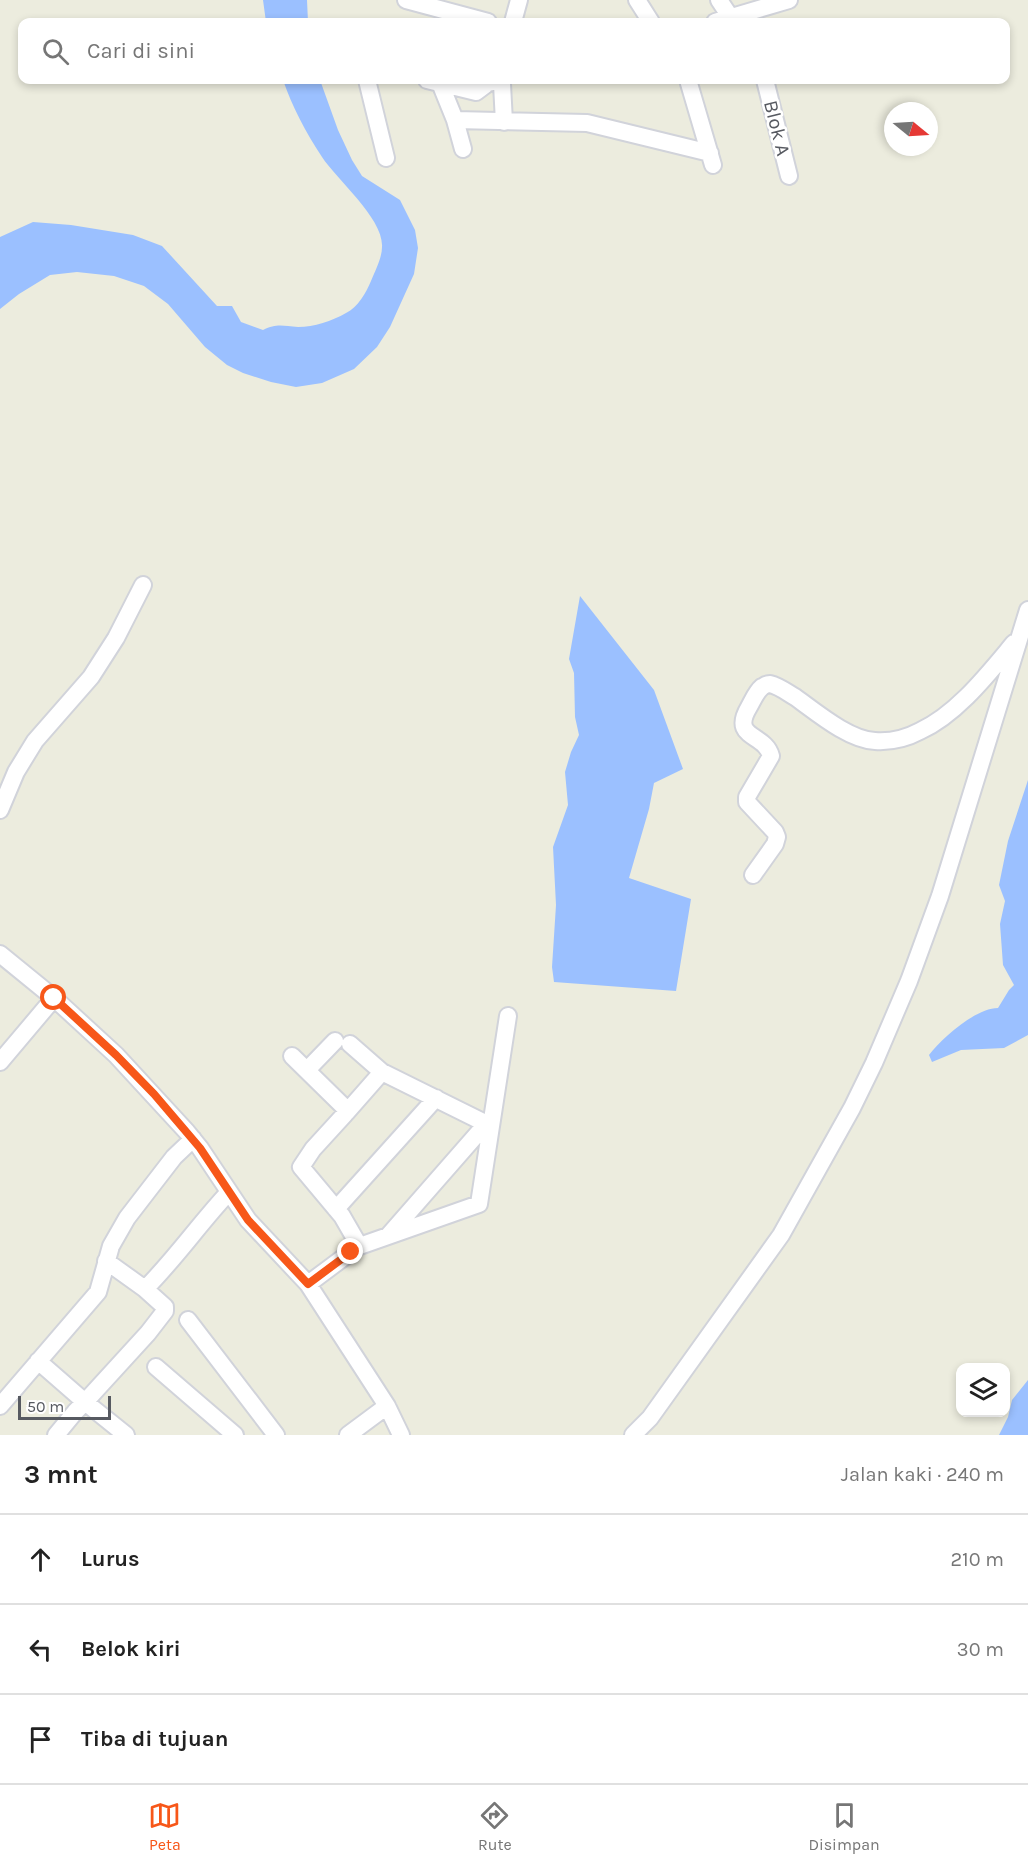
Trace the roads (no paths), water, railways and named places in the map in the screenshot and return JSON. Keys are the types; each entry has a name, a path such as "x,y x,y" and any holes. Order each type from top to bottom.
{"street":[{"path":"406,0 473,18"},
{"path":"514,18 519,0"},
{"path":"637,0 648,18"},
{"path":"718,0 722,18"},
{"path":"750,17 789,0"},
{"path":"368,84 386,158"},
{"path":"435,84 455,120 463,149"},
{"path":"445,84 476,92 487,84"},
{"path":"502,84 504,122"},
{"path":"455,120 587,123 711,159 689,84"},
{"name":"Blok A","path":"766,84 789,176"},
{"path":"0,810 16,772 35,741 97,667 116,638 143,585"},
{"path":"633,1435 650,1418 781,1235 852,1108 874,1063 904,992 940,896 1028,610"},
{"path":"753,875 775,844 777,837 747,802 747,797 771,756 766,747 746,730 743,724 743,717 762,687 770,684 784,690 837,726 862,739 875,741 900,739 921,731 943,716 976,687 1019,638"},
{"path":"0,954 54,998 116,1055 193,1139 248,1220 308,1284 387,1406 401,1435"},
{"path":"0,1062 54,998"},
{"path":"308,1284 354,1248 479,1204 508,1017"},
{"path":"307,1070 343,1042 382,1072 491,1126"},
{"path":"292,1056 342,1104 345,1113"},
{"path":"354,1248 357,1241 336,1209 301,1166 313,1149 382,1072"},
{"path":"336,1209 436,1098"},
{"path":"387,1237 479,1132 491,1126"},
{"path":"0,1406 98,1292 111,1246 127,1218 174,1157 193,1139"},
{"path":"144,1289 170,1264 206,1217 229,1192"},
{"path":"56,1435 165,1311 165,1307 144,1289 106,1261"},
{"path":"188,1320 276,1435"},
{"path":"38,1361 126,1435"},
{"path":"156,1367 235,1435"},
{"path":"348,1435 387,1406"}],"water":[{"path":"263,0 307,0 308,18 265,18"},
{"path":"285,84 321,84 338,130 362,176 400,200 415,230 418,248 414,274 390,327 377,347 354,369 322,383 296,387 243,373 227,365 205,347 168,304 144,286 114,276 77,272 50,275 0,309 0,237 33,222 71,225 133,235 162,246 217,306 232,306 241,322 263,330 276,326 317,325 335,319 350,310 364,295 380,260 381,236 368,212 316,148"},
{"path":"580,596 654,690 683,769 654,783 629,878 691,899 676,991 554,982 552,967 556,905 553,847 568,805 565,772 579,735 575,717 574,673 569,659"},
{"path":"1028,780 1028,1035 1004,1048 961,1050 932,1062 929,1055 942,1040 970,1018 989,1009 998,1008 1014,985 1003,965 1000,924 1005,901 999,885 1008,841"},
{"path":"1028,1380 1028,1435 999,1435 1010,1417 1012,1400"}]}
